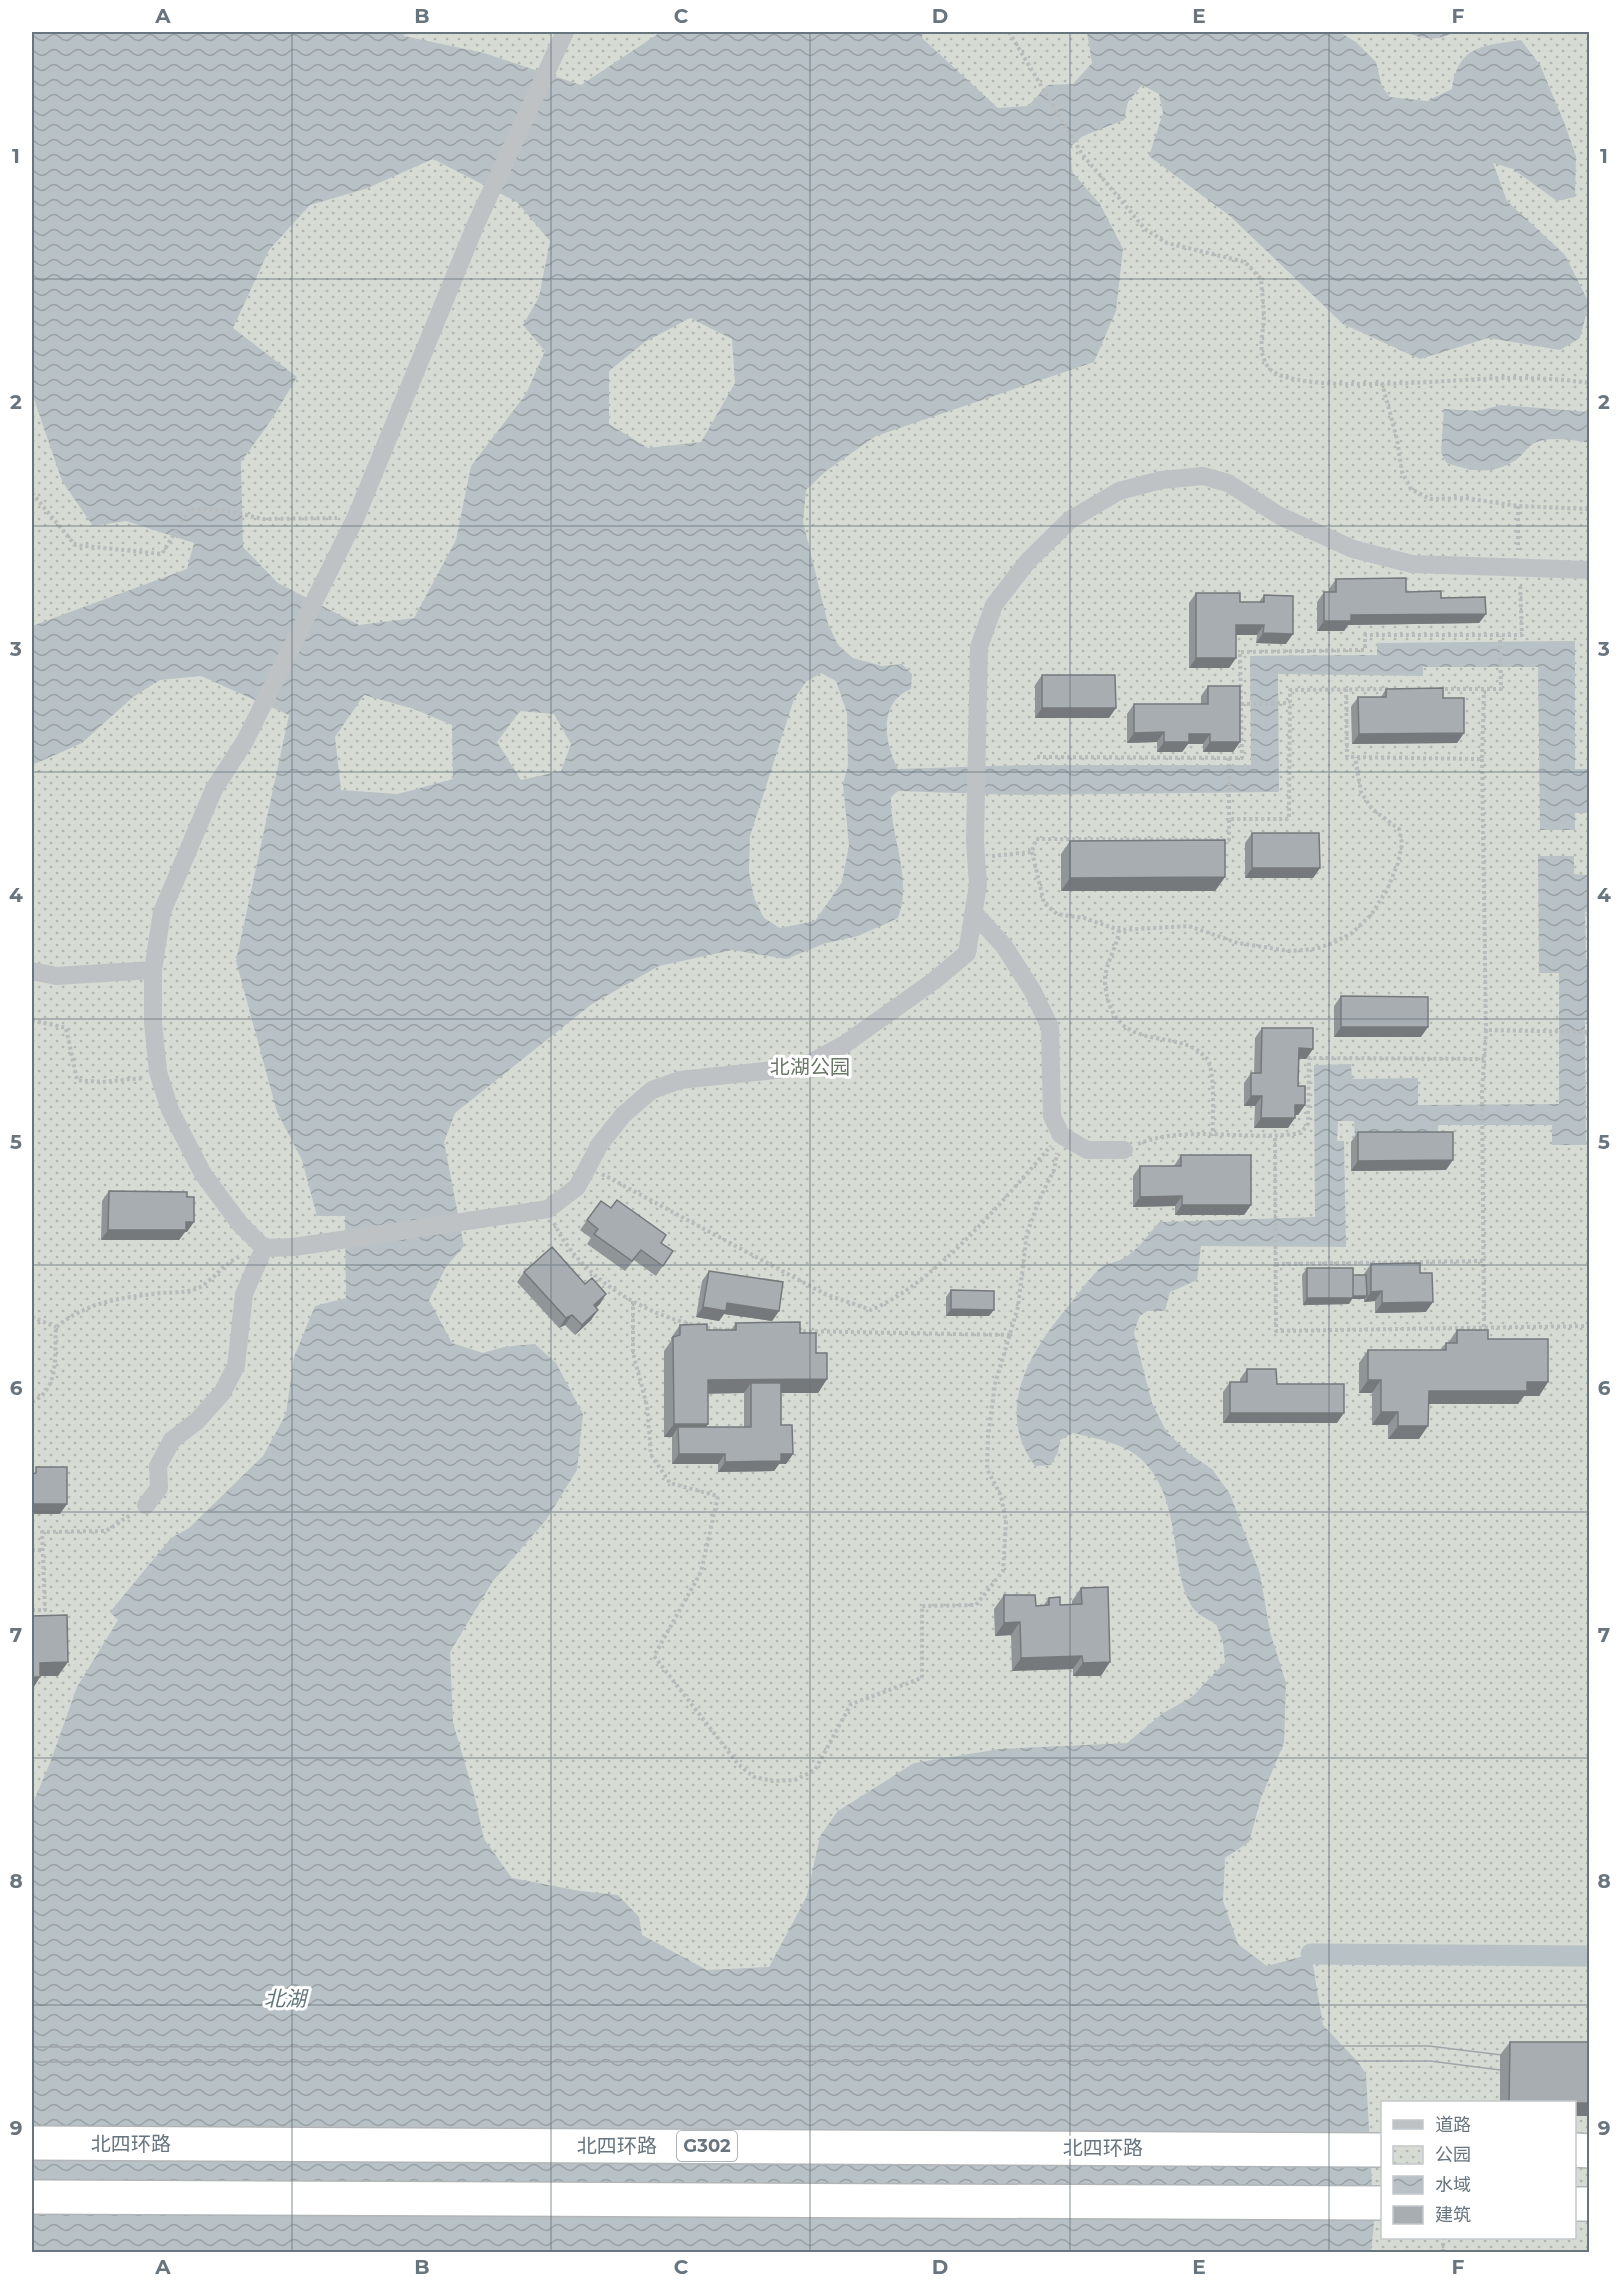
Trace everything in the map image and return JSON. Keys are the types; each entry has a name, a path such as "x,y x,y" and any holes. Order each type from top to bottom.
{"highway":[{"name":"北四环路","path":"32,2143 1381,2150"},
{"path":"32,2197 1381,2203"}],"street":[{"path":"565,32 476,224 356,517 245,741 213,789 183,855 162,912 153,970 153,1022 158,1072 170,1110 203,1174 240,1224 264,1248 294,1247 548,1209 577,1187 600,1144 623,1115 652,1090 680,1080 803,1068 845,1044 935,980 967,953 978,885 976,721 979,647 994,605 1028,561 1070,520 1119,491 1161,480 1203,476 1228,483 1280,516 1353,549 1412,564 1590,570"},
{"path":"974,913 1004,946 1032,990 1050,1027 1052,1116 1061,1135 1087,1150 1124,1150"},
{"path":"32,971 56,976 153,970"},
{"path":"146,1505 159,1488 158,1466 172,1440 196,1421 222,1393 236,1366 244,1294 264,1248"}],"path":[{"path":"1009,32 1082,154 1144,229 1167,243 1245,262 1262,279 1264,317 1260,349 1269,368 1284,378 1382,383 1506,378 1590,383"},
{"path":"1382,383 1397,439 1402,472 1411,489 1430,499 1465,498 1518,506 1590,509"},
{"path":"32,493 75,545 162,554 189,509 224,510 263,519 356,517"},
{"path":"1037,757 1242,758 1240,652 1365,650 1365,634 1522,635 1518,506"},
{"path":"1438,689 1501,689 1500,636"},
{"path":"1346,689 1347,757 1482,759"},
{"path":"1229,819 1289,819 1290,690 1392,689"},
{"path":"1484,690 1482,759 1486,1030 1486,1059 1482,1092 1484,1327"},
{"path":"1241,704 1290,703"},
{"path":"1228,758 1228,840 1036,839 1032,852 1044,903 1057,914 1084,918 1119,930 1189,926 1238,943 1288,951 1316,949 1352,933 1371,915 1387,890 1402,844 1399,829 1372,809 1361,792 1355,757"},
{"path":"977,857 1032,852"},
{"path":"1119,930 1117,944 1107,967 1105,981 1108,999 1119,1021 1135,1033 1192,1047 1208,1060 1212,1080 1213,1136"},
{"path":"32,1020 66,1028 77,1080 134,1080 158,1072"},
{"path":"1486,1030 1590,1032"},
{"path":"1124,1150 1159,1135 1275,1137 1301,1133 1308,1125 1309,1058 1486,1059"},
{"path":"588,1166 825,1294 872,1311 915,1284 978,1228 1061,1135"},
{"path":"633,1301 633,1353 646,1406 651,1455 670,1484 718,1496 701,1572 654,1656 738,1764 754,1777 795,1780 814,1770 851,1704 922,1678 922,1606 976,1605 1003,1571 1006,1522 1001,1496 987,1469 988,1437 995,1384 1018,1307 1027,1233 1040,1198 1054,1170 1061,1135"},
{"path":"1275,1137 1276,1331 1590,1326"},
{"path":"548,1209 564,1245 619,1296 679,1321 717,1329 739,1330"},
{"path":"56,1327 71,1315 111,1298 194,1290 213,1278 231,1259 264,1248"},
{"path":"1276,1264 1484,1261"},
{"path":"32,1317 56,1327"},
{"path":"32,1402 48,1388 56,1368 56,1327"},
{"path":"794,1331 1011,1335"},
{"path":"32,1610 45,1610 42,1532 106,1531 146,1505"},
{"path":"32,1550 43,1550"}],"green space":[{"name":"北湖公园","path":"32,32 1589,32 1589,2252 32,2252"}],"water":[{"name":"北湖","path":"32,32 403,32 404,36 484,53 581,85 661,32 923,32 922,38 998,108 1028,106 1048,85 1073,84 1092,63 1087,32 1339,32 1356,42 1376,62 1382,87 1390,97 1427,101 1452,89 1460,64 1474,50 1521,40 1540,65 1576,156 1575,197 1557,201 1513,169 1493,163 1507,201 1565,255 1589,303 1580,338 1560,350 1488,338 1420,359 1343,324 1230,216 1149,156 1163,113 1159,94 1142,85 1128,102 1124,120 1083,136 1070,147 1072,172 1100,204 1123,249 1116,311 1094,362 876,436 826,471 806,490 803,522 828,624 838,645 853,658 882,666 902,664 912,674 911,689 900,695 893,703 887,724 889,747 898,769 1024,765 1251,765 1250,656 1377,655 1377,643 1575,641 1575,769 1589,769 1590,813 1575,813 1575,830 1540,830 1538,667 1423,667 1423,676 1278,674 1279,792 1019,795 898,791 891,797 903,888 898,918 858,936 826,943 786,959 732,950 659,966 592,1004 455,1113 444,1142 464,1246 446,1267 429,1300 452,1343 483,1353 504,1347 535,1344 556,1363 583,1414 577,1470 546,1520 493,1581 450,1652 453,1723 474,1794 484,1839 512,1878 580,1891 618,1895 639,1917 642,1935 707,1970 769,1967 807,1896 820,1836 838,1811 914,1763 1000,1749 1127,1743 1163,1713 1192,1697 1225,1662 1223,1643 1216,1624 1193,1608 1184,1588 1165,1496 1156,1478 1144,1462 1120,1446 1073,1433 1060,1440 1058,1452 1051,1465 1035,1466 1023,1445 1017,1423 1017,1402 1030,1361 1055,1323 1095,1273 1104,1265 1129,1255 1159,1222 1315,1217 1314,1065 1351,1064 1352,1079 1418,1078 1418,1105 1559,1104 1559,973 1539,973 1538,856 1574,856 1574,874 1590,875 1589,911 1585,912 1586,959 1590,960 1589,1020 1585,1020 1586,1145 1552,1145 1552,1125 1438,1125 1438,1139 1355,1139 1354,1121 1338,1121 1337,1141 1344,1141 1346,1247 1201,1246 1197,1280 1170,1292 1165,1311 1147,1311 1139,1317 1134,1333 1152,1403 1166,1431 1188,1453 1212,1469 1230,1494 1260,1574 1270,1632 1286,1683 1284,1743 1261,1798 1249,1842 1225,1858 1223,1901 1238,1944 1267,1966 1311,1954 1323,2025 1358,2062 1366,2074 1374,2223 1371,2252 32,2252 32,1805 50,1763 77,1687 118,1620 110,1612 171,1538 189,1528 263,1456 286,1414 294,1357 315,1306 346,1298 345,1216 317,1216 302,1160 277,1112 236,961 289,715 201,676 160,680 133,697 82,743 32,765 32,626 187,569 194,543 126,521 93,526 62,481 32,393","holes":["433,159 517,202 550,241 539,297 523,325 545,351 526,394 471,466 456,540 414,618 359,625 278,583 243,547 241,462 272,419 297,377 233,328 269,250 310,205 365,189","690,318 732,339 735,383 701,442 648,448 609,424 609,371 645,342","821,673 836,681 847,713 848,766 843,784 849,845 842,882 815,921 780,928 764,918 754,898 749,872 750,836 794,699 806,682","364,695 414,709 452,725 453,779 398,794 341,790 335,737","520,711 554,714 571,744 561,771 521,780 497,742"]},
{"path":"1405,32 1453,32 1442,37 1430,38"},
{"path":"1501,405 1589,412 1589,443 1562,439 1541,441 1532,444 1508,464 1491,470 1474,470 1447,463 1441,453 1444,409 1478,411"}],"building":[{"path":"1406,578 1406,592 1441,591 1441,598 1485,597 1486,614 1351,615 1351,621 1324,621 1324,592 1336,592 1336,579"},
{"path":"1196,593 1240,593 1240,602 1264,602 1264,595 1293,596 1293,634 1263,633 1264,625 1236,625 1236,658 1196,658"},
{"path":"1042,675 1115,675 1116,708 1042,708"},
{"path":"1208,686 1240,686 1240,742 1210,742 1210,734 1189,734 1189,742 1164,742 1164,732 1134,733 1134,704 1208,704"},
{"path":"1443,688 1443,698 1464,698 1464,733 1359,734 1358,697 1386,697 1386,689"},
{"path":"1252,833 1319,833 1320,868 1252,868"},
{"path":"1225,840 1225,877 1070,878 1070,841"},
{"path":"1341,996 1428,997 1428,1027 1341,1027"},
{"path":"1262,1028 1313,1028 1313,1049 1299,1048 1298,1086 1305,1086 1305,1105 1295,1105 1295,1118 1261,1118 1262,1096 1251,1096 1251,1073 1261,1073"},
{"path":"1358,1132 1453,1132 1453,1160 1358,1161"},
{"path":"1181,1155 1251,1155 1251,1205 1182,1205 1182,1196 1140,1197 1140,1166 1181,1166"},
{"path":"109,1191 187,1192 187,1197 194,1197 194,1222 186,1222 186,1230 108,1230"},
{"path":"617,1200 666,1235 661,1243 673,1251 663,1266 641,1250 632,1261 594,1234 598,1229 587,1220 601,1201 611,1208"},
{"path":"552,1247 585,1284 592,1278 606,1294 594,1305 598,1310 582,1325 572,1315 566,1318 524,1272"},
{"path":"1420,1263 1420,1273 1432,1273 1433,1302 1382,1303 1382,1291 1371,1292 1371,1264"},
{"path":"1307,1268 1353,1268 1353,1298 1307,1298"},
{"path":"709,1271 783,1282 779,1311 727,1303 726,1311 703,1307"},
{"path":"1353,1275 1366,1275 1367,1296 1353,1296"},
{"path":"951,1290 994,1291 994,1310 951,1309"},
{"path":"800,1322 800,1333 816,1333 816,1353 827,1353 827,1379 708,1380 708,1424 674,1424 673,1337 680,1335 680,1325 707,1324 707,1330 736,1330 736,1323"},
{"path":"1457,1330 1488,1330 1488,1339 1548,1339 1548,1382 1527,1382 1527,1391 1429,1391 1428,1426 1398,1426 1398,1412 1381,1412 1381,1380 1368,1380 1368,1350 1446,1350 1446,1343 1457,1343"},
{"path":"1247,1369 1276,1369 1277,1384 1344,1384 1344,1413 1230,1413 1230,1382 1247,1382"},
{"path":"751,1383 781,1383 781,1425 792,1425 793,1454 781,1454 781,1461 725,1462 725,1454 679,1454 678,1427 751,1427"},
{"path":"36,1467 67,1467 67,1504 32,1504 32,1474 36,1473"},
{"path":"1108,1587 1110,1662 1083,1663 1082,1656 1021,1658 1020,1622 1004,1623 1004,1595 1035,1595 1036,1606 1049,1605 1049,1598 1060,1597 1060,1605 1082,1604 1081,1588"},
{"path":"67,1615 68,1662 40,1663 40,1677 32,1677 32,1616"},
{"path":"1510,2042 1590,2042 1590,2103 1509,2101"}],"waterway":[{"path":"1311,1954 1590,1956"}],"tram line":[{"path":"32,2047 1429,2046 1518,2057"},
{"path":"32,2062 1430,2061 1516,2072"}]}
